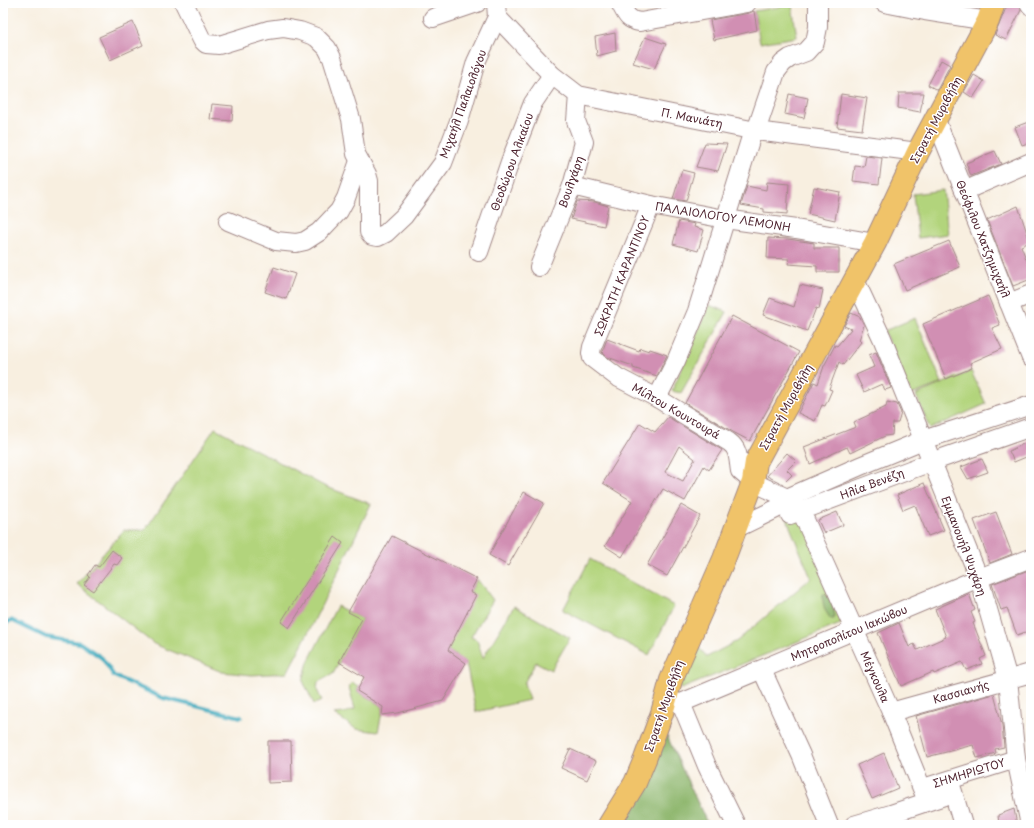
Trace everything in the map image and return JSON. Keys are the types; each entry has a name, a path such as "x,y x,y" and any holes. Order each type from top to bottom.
{"main road":[{"name":"Στρατή Μυριβήλη","path":"609,825 635,783 653,738 674,701 672,680 724,559 753,482 756,462 875,243 918,152 991,12"}],"street":[{"path":"184,3 202,40 206,44 219,45 268,30 282,28 300,31 316,37 327,48 332,58 351,119 354,148 359,161 346,198 339,211 318,232 305,241 296,243 276,241 228,221"},
{"path":"433,18 477,3"},
{"path":"620,3 628,18 632,21 640,22 747,3"},
{"path":"657,398 676,361 697,311 751,137 756,131 776,72 783,63 790,58 806,52 815,42 818,27 818,3"},
{"path":"884,3 991,12"},
{"name":"Μιχαήλ Παλαιολόγου","path":"359,161 367,174 369,181 369,232 372,236 378,237 386,233 400,221 442,163 459,121 476,62 497,10"},
{"name":"Π. Μανιάτη","path":"497,10 552,75 578,95 756,131 918,152"},
{"name":"Θεοδώρου Αλκαίου","path":"479,252 510,162 533,104 552,75"},
{"name":"Βουλγάρη","path":"539,267 572,186 584,142 576,121 578,95"},
{"name":"Θεόφιλου Χατζημιχαήλ","path":"936,120 1031,358"},
{"path":"964,191 1031,162"},
{"name":"ΠΑΛΑΙΟΛΟΓΟΥ ΛΕΜΟΝΗ","path":"572,186 651,205 725,219 796,229 875,243"},
{"name":"ΣΩΚΡΑΤΗ ΚΑΡΑΝΤΙΝΟΥ","path":"592,348 651,205"},
{"name":"Εμμανουήλ Ψυχάρη","path":"855,280 882,338 979,578 1008,679 1016,759 1028,798 1030,825"},
{"path":"1009,303 1031,294"},
{"name":"Μίλτου Κουντουρά","path":"592,348 592,358 616,377 657,398 734,446 737,451 740,471 753,482"},
{"name":"Ηλία Βενέζη","path":"735,529 778,508 787,498 860,466 923,440 1031,405"},
{"name":"Ηλία Βενέζη","path":"724,559 733,548 759,530 801,511 931,462 1031,427"},
{"path":"753,482 787,498 801,511"},
{"name":"Μέγκουλα","path":"801,511 891,712 925,794"},
{"name":"Μητροπολίτου Ιακώβου","path":"674,701 762,670 979,578 1031,558"},
{"path":"762,670 802,755 829,825"},
{"name":"Κασσιανής","path":"891,712 1031,673"},
{"path":"674,701 736,825"},
{"name":"ΣΗΜΗΡΙΩΤΟΥ","path":"854,825 892,814 925,794 951,786 1016,759"},
{"path":"951,786 963,825"}],"green space":[{"path":"792,5 797,37 760,43 754,11"},
{"path":"943,190 948,234 918,238 913,194"},
{"path":"709,305 727,312 681,393 672,391"},
{"path":"915,318 942,383 911,395 884,331"},
{"path":"971,371 986,404 930,429 916,395"},
{"path":"215,428 324,486 371,504 287,673 252,675 222,672 154,644 77,584 124,530 145,530"},
{"path":"801,511 850,620 681,689 672,680 689,636 707,657 737,641 811,578 787,517"},
{"path":"590,559 674,606 649,655 563,610"},
{"path":"477,579 493,600 471,637 477,640 483,658 514,606 570,638 551,670 536,662 524,683 529,700 476,712 466,663 448,650 470,592"},
{"path":"823,594 827,596 831,602 834,612 834,619 831,619 827,614 823,601"},
{"path":"337,606 362,619 333,674 318,682 317,690 322,701 314,704 303,681 308,662"},
{"path":"352,682 359,687 357,691 383,707 378,732 356,729 334,714 344,713 355,709 349,687"},
{"path":"667,736 708,825 619,825"}],"building":[{"path":"1008,3 1019,3 1021,10 1006,40 995,35"},
{"path":"754,11 757,30 714,40 710,20"},
{"path":"133,22 143,45 110,60 99,37"},
{"path":"615,33 616,51 597,56 595,37"},
{"path":"645,37 666,44 654,69 633,63"},
{"path":"941,60 950,65 937,90 928,85"},
{"path":"974,75 984,81 973,98 964,92"},
{"path":"899,93 924,93 920,112 898,108"},
{"path":"789,94 808,98 804,118 785,114"},
{"path":"841,94 867,98 862,130 837,127"},
{"path":"212,104 233,106 232,121 210,119"},
{"path":"1031,121 1031,142 1022,145 1015,127"},
{"path":"705,143 727,144 718,171 696,167"},
{"path":"995,151 1001,164 971,176 966,163"},
{"path":"866,156 882,158 879,184 853,181 855,166 864,167"},
{"path":"682,170 694,173 686,201 673,199"},
{"path":"767,182 789,184 787,214 764,212 764,209 741,205 747,186 766,190"},
{"path":"814,187 840,192 835,220 808,214"},
{"path":"577,201 595,202 608,206 604,226 571,219"},
{"path":"1018,206 1030,242 1021,246 1031,271 1031,279 1013,286 987,220"},
{"path":"679,221 695,224 694,227 704,230 698,251 673,244"},
{"path":"768,238 814,243 814,248 839,248 839,272 817,272 817,266 788,264 789,259 767,258"},
{"path":"949,241 960,267 905,290 894,264"},
{"path":"274,267 295,274 286,299 265,292"},
{"path":"800,285 823,290 819,309 816,308 807,331 763,315 770,298 794,307"},
{"path":"988,296 1000,325 992,328 1002,349 970,363 972,368 946,379 923,324"},
{"path":"851,313 860,317 864,325 859,340 861,342 843,365 839,362 829,389 832,390 825,406 822,405 815,421 798,413 814,382 818,384 824,366 835,345 837,346 851,329 844,326"},
{"path":"732,316 799,352 750,441 685,403"},
{"path":"607,339 639,351 640,348 649,351 650,349 667,355 657,376 607,357 602,352"},
{"path":"876,352 891,388 885,390 882,384 864,392 856,375 874,367 869,355"},
{"path":"887,402 897,404 901,413 898,423 893,423 892,435 885,436 850,453 847,447 810,464 804,447 856,427 854,422 886,407"},
{"path":"668,417 722,450 709,470 704,466 685,501 663,489 622,557 605,546 632,501 603,483 640,423 655,432","holes":["679,446 695,459 683,481 665,472"]},
{"path":"1031,440 1031,455 1014,462 1009,451"},
{"path":"787,453 796,461 787,470 792,475 783,484 767,476"},
{"path":"982,459 988,472 968,479 961,467"},
{"path":"924,483 944,530 928,536 915,505 903,510 897,495"},
{"path":"524,492 544,503 508,566 489,555"},
{"path":"681,505 700,516 667,576 647,565"},
{"path":"837,512 843,525 824,533 818,520"},
{"path":"996,512 1012,554 990,563 974,520"},
{"path":"392,536 477,579 470,592 476,595 448,650 466,663 443,701 398,713 382,715 383,707 357,691 364,677 339,662 362,619 348,612"},
{"path":"335,537 343,543 289,628 281,622"},
{"path":"112,550 122,558 117,565 114,564 93,591 84,585 90,577 88,575 95,565 99,567"},
{"path":"1031,569 1031,630 1017,635 1007,608 1001,610 992,584"},
{"path":"969,594 975,610 971,612 975,622 973,623 986,656 980,659 982,664 966,670 962,662 934,674 933,672 901,686 878,633 899,623 909,647 914,644 917,650 946,637 935,609"},
{"path":"994,694 1002,725 1004,747 995,749 996,753 977,758 973,745 927,757 916,716"},
{"path":"268,741 291,741 292,782 268,783"},
{"path":"570,749 596,761 587,780 561,768"},
{"path":"884,753 898,788 872,799 857,765"},
{"path":"1014,809 1017,825 999,825 998,815"}],"waterway":[{"path":"3,625 11,620 46,637 80,643 102,658 114,676 163,698 241,717"}]}
